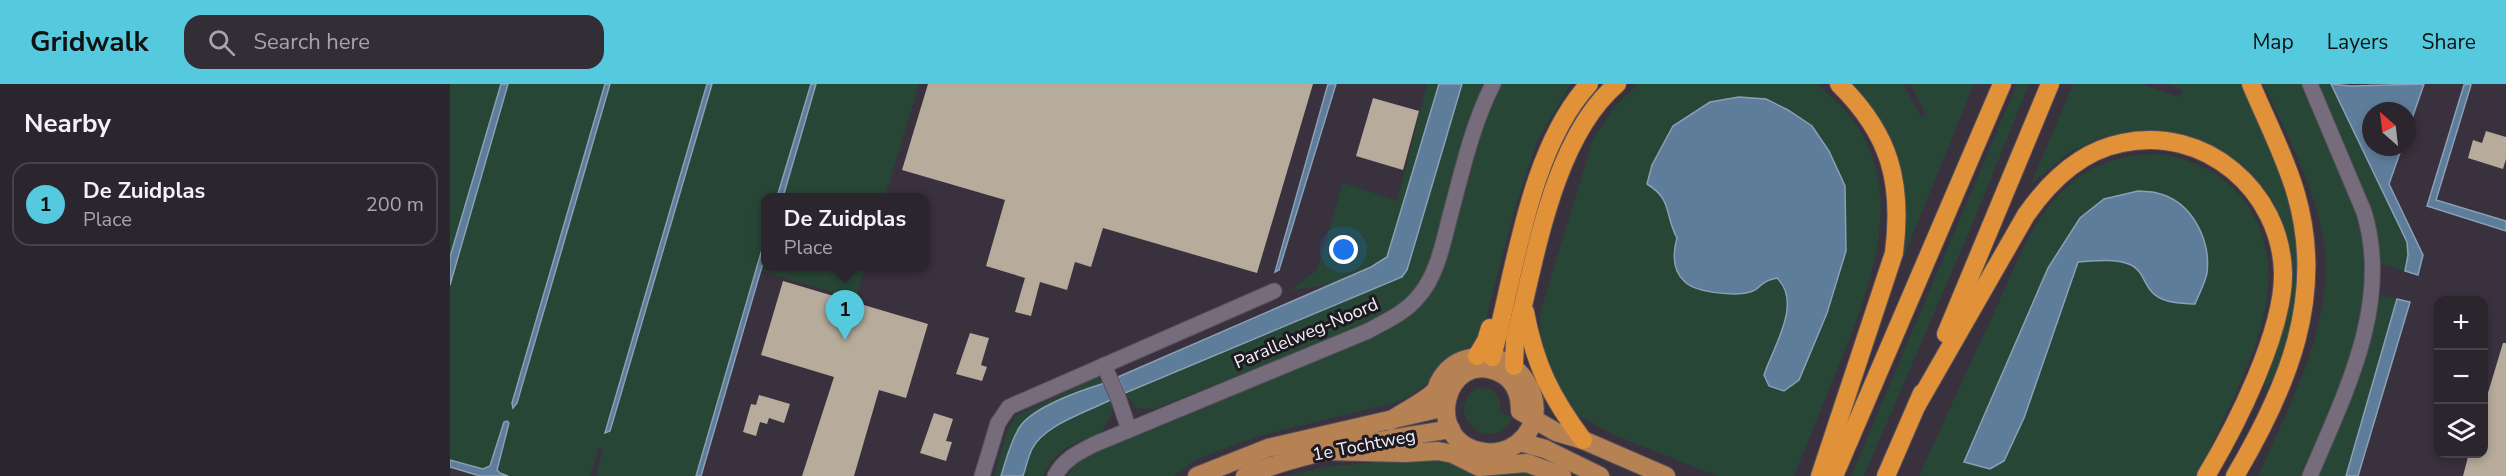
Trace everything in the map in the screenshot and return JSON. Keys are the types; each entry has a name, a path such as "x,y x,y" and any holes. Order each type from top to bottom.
{"highway":[{"path":"1514,366 1515,303 1539,174 1557,132 1589,84"},
{"path":"1485,361 1515,303 1554,188 1578,131 1596,106 1617,84"},
{"path":"1820,476 1894,253 1897,231 1897,197 1886,150 1861,106 1839,84"},
{"path":"1834,476 2002,84"},
{"path":"1886,476 2050,84"},
{"path":"2245,476 2293,354 2302,318 2308,265 2296,194 2251,84"},
{"path":"1917,405 2026,215 2046,189 2080,161 2106,147 2139,140 2170,141 2187,145 2218,159 2243,178 2268,213 2279,242 2281,257 2282,291 2274,327 2234,424 2206,476"},
{"path":"1515,303 1554,399 1583,440"},
{"path":"2235,476 2265,421"}],"main road":[{"path":"1520,442 1529,413 1529,384 1514,366 1467,358 1451,367 1439,382 1440,397 1450,429 1469,448 1486,453 1504,450 1520,442 1545,449 1600,476"},
{"path":"1485,361 1512,382 1529,413 1556,432 1583,440 1666,476"},
{"name":"1e Tochtweg","path":"1197,476 1268,448 1437,409 1440,397"},
{"name":"1e Tochtweg","path":"1245,476 1327,451 1450,429"},
{"path":"1327,451 1405,453 1438,451 1453,454 1479,467 1527,463 1562,476"}],"street":[{"name":"Parallelweg-Noord","path":"1055,476 1060,466 1073,456 1129,430 1368,331 1408,308 1424,290 1435,267 1474,131 1493,84"},
{"path":"2310,84 2364,212 2370,232 2374,265 2370,306 2352,377 2310,476"},
{"path":"982,476 998,423 1009,407 1107,371 1274,291"},
{"path":"1107,371 1129,430"}],"green space":[{"path":"450,84 501,84 450,257"},
{"path":"508,84 605,84 512,403 514,407 610,84 707,84 605,431 608,434 712,84 811,84 778,193 761,193 761,253 696,476 596,476 603,449 599,448 590,476 508,476 497,470 509,423 487,469 450,460 450,285"},
{"path":"816,84 919,84 886,193 784,193"},
{"path":"1427,84 1439,84 1388,257 1329,285 1291,290 1317,270 1343,183 1397,201"},
{"path":"1462,84 1486,84 1478,98 1468,129 1429,265 1418,286 1404,302 1365,325 1154,409 1136,408 1125,393 1402,277 1407,270"},
{"path":"1498,84 1571,84 1537,141 1515,208 1484,326 1474,343 1442,364 1422,388 1398,402 1255,437 1195,460 1174,476 1066,476 1076,464 1102,449 1410,312"},
{"path":"1638,84 1816,84 1847,113 1868,145 1878,179 1880,214 1876,251 1855,325 1794,476 1717,476 1614,435 1577,415 1556,386 1540,339 1540,313 1593,139 1614,107","holes":["1788,110 1812,126 1829,151 1845,186 1846,251 1827,313 1769,358 1782,328 1787,307 1783,287 1777,278 1765,282 1755,291 1673,252 1677,238 1667,208 1661,196 1647,184 1652,165 1673,126"]},
{"path":"1849,84 1903,84 1921,117 1926,114 1910,84 1974,84 1904,256 1900,255 1904,207"},
{"path":"2017,84 2029,84 1975,218 1864,476 1851,476"},
{"path":"2073,84 2142,84 2178,97 2184,90 2167,84 2243,84 2281,179 2297,242 2299,275 2296,309 2280,363 2263,392 2282,325 2288,251 2210,146 2180,135 2150,130 2105,137 2071,151 2031,184"},
{"path":"2264,84 2303,84 2358,214 2367,258 2365,303 2344,381 2303,476 2258,476 2308,360 2324,298 2326,267 2323,237 2313,198"},
{"path":"2319,84 2331,84 2362,148 2362,156 2366,156 2407,242 2408,255 2405,271 2381,264 2374,220"},
{"path":"2160,154 2207,169 2237,192 2245,202 2262,236 2268,270 2266,305 2257,340 2199,476 1919,476 2025,244 2045,211 2070,184 2101,164 2135,155","holes":["2158,193 2186,210 2151,292 2137,271 2122,262 2078,262 2024,417 2080,218"]},
{"path":"761,271 864,271 855,299"},
{"path":"2381,295 2397,299 2346,476 2317,476 2355,386"},
{"path":"1097,377 1105,383 1058,400 1026,420 1013,439 1001,476 994,476 1008,428 1016,416"},
{"path":"1477,388 1494,391 1500,402 1499,411 1512,418 1503,429 1492,434 1482,433 1466,419 1464,409 1467,398"},
{"path":"1112,399 1112,412 1101,433 1082,440 1060,453 1043,476 1023,476 1032,449 1047,432"},
{"path":"1426,457 1547,476 1285,476 1326,467"}],"water":[{"path":"501,84 508,84 450,285 450,257"},
{"path":"605,84 610,84 517,403 513,408 512,403"},
{"path":"707,84 712,84 610,431 605,433"},
{"path":"811,84 816,84 784,193 778,193"},
{"path":"1328,84 1336,84 1279,270 1275,272"},
{"path":"1439,84 1462,84 1407,270 1402,277 1125,393 1118,377 1371,267 1387,257"},
{"path":"2331,84 2351,86 2424,84 2416,107 2416,102 2362,102 2362,148"},
{"path":"2464,85 2471,85 2436,200 2506,221 2506,231 2427,206"},
{"path":"1739,97 1766,99 1812,126 1829,151 1845,186 1846,251 1827,313 1799,380 1784,391 1769,386 1764,375 1787,312 1784,288 1777,278 1754,290 1738,294 1699,289 1685,282 1676,266 1674,255 1677,238 1664,202 1661,196 1647,184 1652,165 1673,126 1710,102"},
{"path":"2366,156 2399,156 2389,184 2423,255 2418,275 2405,271 2408,255 2407,242"},
{"path":"2138,191 2155,192 2169,197 2180,204 2197,224 2206,248 2207,273 2195,304 2171,302 2155,295 2138,270 2131,265 2105,260 2078,262 2024,418 2004,461 1990,469 1964,462 2048,268 2080,218 2104,199"},
{"path":"761,253 761,270 701,476 696,476"},
{"path":"2397,299 2410,302 2358,476 2346,476"},
{"path":"1105,383 1112,399 1047,432 1032,449 1023,476 1001,476 1013,440 1025,420 1058,400"},
{"path":"504,422 509,423 497,470 508,476 480,476 450,467 450,460 483,469 490,466"}],"building":[{"path":"928,84 1313,84 1257,273 1103,228 1091,267 1075,262 1067,290 1040,282 1031,316 1015,312 1025,278 986,266 1005,200 902,170"},
{"path":"1373,98 1419,111 1403,170 1356,156"},
{"path":"2486,131 2506,137 2506,159 2503,169 2468,158 2473,140 2482,143"},
{"path":"783,281 928,324 906,398 879,390 854,476 802,476 834,377 761,355"},
{"path":"970,333 989,338 981,365 987,367 982,381 956,374"},
{"path":"2503,343 2506,343 2506,476 2463,476 2468,458 2488,458 2488,393"},
{"path":"759,395 790,404 784,423 769,418 767,424 760,422 756,436 743,432 751,404 756,405"},
{"path":"934,413 953,419 946,441 952,442 946,461 920,453"}],"place":[{"name":"De Zuidplas","path":"845,340"}]}
